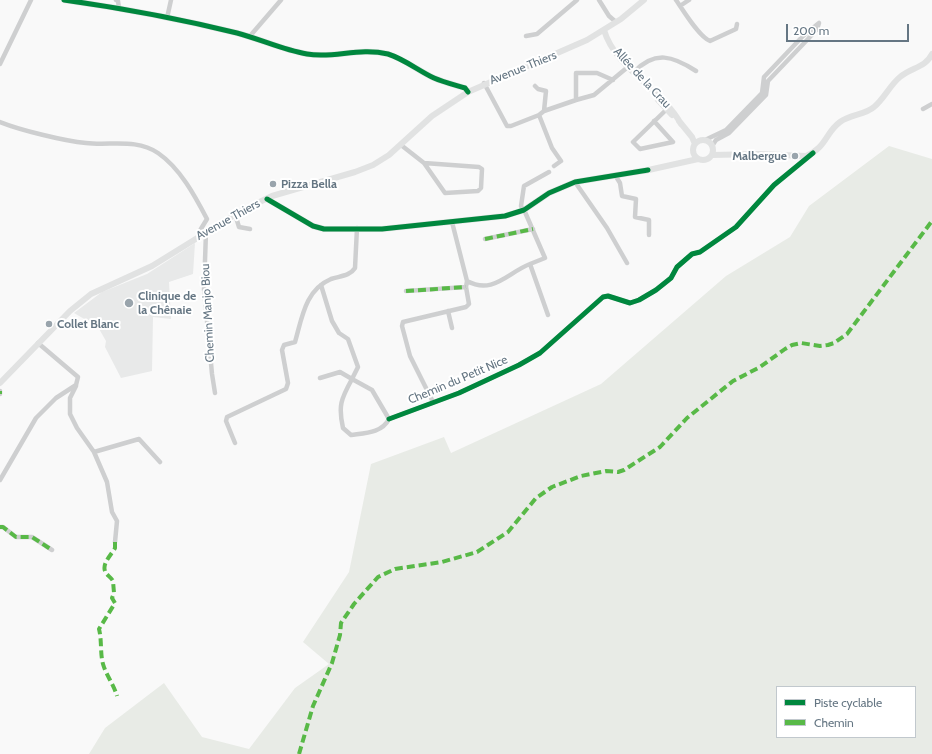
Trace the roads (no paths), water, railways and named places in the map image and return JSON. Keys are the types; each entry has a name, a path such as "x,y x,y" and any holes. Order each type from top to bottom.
{"street":[{"path":"0,64 31,0"},
{"path":"64,0 119,8 250,36 310,54 322,55 368,51 390,55 436,79 465,88 468,92"},
{"path":"116,0 118,1 119,8"},
{"path":"167,18 172,0"},
{"path":"250,36 281,0"},
{"path":"526,36 537,34 577,0"},
{"path":"599,0 609,16 616,22"},
{"name":"Avenue Thiers","path":"0,383 38,343 82,300 91,294 152,266 235,214 267,199 279,194 355,172 379,162 401,145 432,116 468,92 484,83 565,50 596,35 616,22 644,0"},
{"path":"676,0 696,30 710,41 736,29 737,24"},
{"path":"680,6 689,0"},
{"path":"695,144 726,130 762,93 764,77 803,36 819,23 808,39 768,81 766,94 729,133 716,140 707,160 696,156"},
{"name":"Allée de la Crau","path":"604,30 612,48 668,108 692,137"},
{"path":"596,35 612,48"},
{"path":"692,137 703,140 712,150 720,154 806,156 821,148 839,122 875,107 888,88 902,76 925,65 932,54"},
{"path":"634,72 641,64 652,59 669,56 696,71"},
{"path":"484,83 507,126 511,126 539,115 544,111 594,95 629,66"},
{"path":"576,100 576,73 597,73 613,80"},
{"path":"535,86 538,89 546,91 544,111"},
{"path":"923,109 932,104"},
{"path":"654,121 674,142 640,149 633,142 654,121 668,108"},
{"path":"539,115 552,148 561,161 554,166"},
{"name":"Chemin Manjo Biou","path":"0,122 85,143 113,145 122,142 136,144 157,152 172,166 195,198 207,219 200,228 199,232 203,234 204,289 215,393"},
{"path":"692,137 695,144 696,156"},
{"path":"401,145 424,163 445,193 478,191 481,188 482,169 479,167 424,163"},
{"name":"Chemin du Petit Nice","path":"389,420 444,399 497,376 540,353 608,296 630,303 640,300 656,290 671,278 677,266 692,254 700,252 736,226 774,185 813,153"},
{"path":"267,199 313,226 324,229 382,229 452,223 505,216 524,211 549,193 575,183 616,177 686,162 696,156"},
{"path":"467,281 480,287 490,285 510,277 521,268 545,258 521,206 524,186 549,172"},
{"path":"616,177 620,183 622,196 636,199 635,217 649,220 649,235"},
{"path":"575,183 607,228 627,263"},
{"path":"279,194 281,203 285,209"},
{"path":"235,214 239,227 250,229"},
{"path":"433,402 410,356 402,326 404,322 466,307 469,304 466,287 467,281 452,223"},
{"path":"235,444 226,421 228,417 286,389 288,383 282,350 284,345 295,342 308,300 313,292 321,284 329,280 352,273 355,268 357,228"},
{"path":"485,239 532,229"},
{"path":"530,264 548,315"},
{"path":"320,378 340,372 352,379 372,390 389,420 386,426 378,431 351,435 343,428 340,408 341,398 352,379 358,368 357,361 348,339 339,333 332,321 321,284"},
{"path":"406,291 466,287"},
{"path":"448,311 452,328"},
{"path":"38,343 78,377 70,398 70,414 77,428 94,452 107,482 112,512 117,521 115,542"},
{"path":"0,480 36,418 56,398 76,385"},
{"path":"94,452 139,440 160,462"},
{"path":"0,526 16,537 32,537 52,550"}],"place":[{"name":"Malbergue","path":"795,156"},
{"name":"Pizza Bella","path":"273,184"},
{"name":"Clinique de la Chênaie","path":"129,303"},
{"name":"Collet Blanc","path":"49,324"}]}
